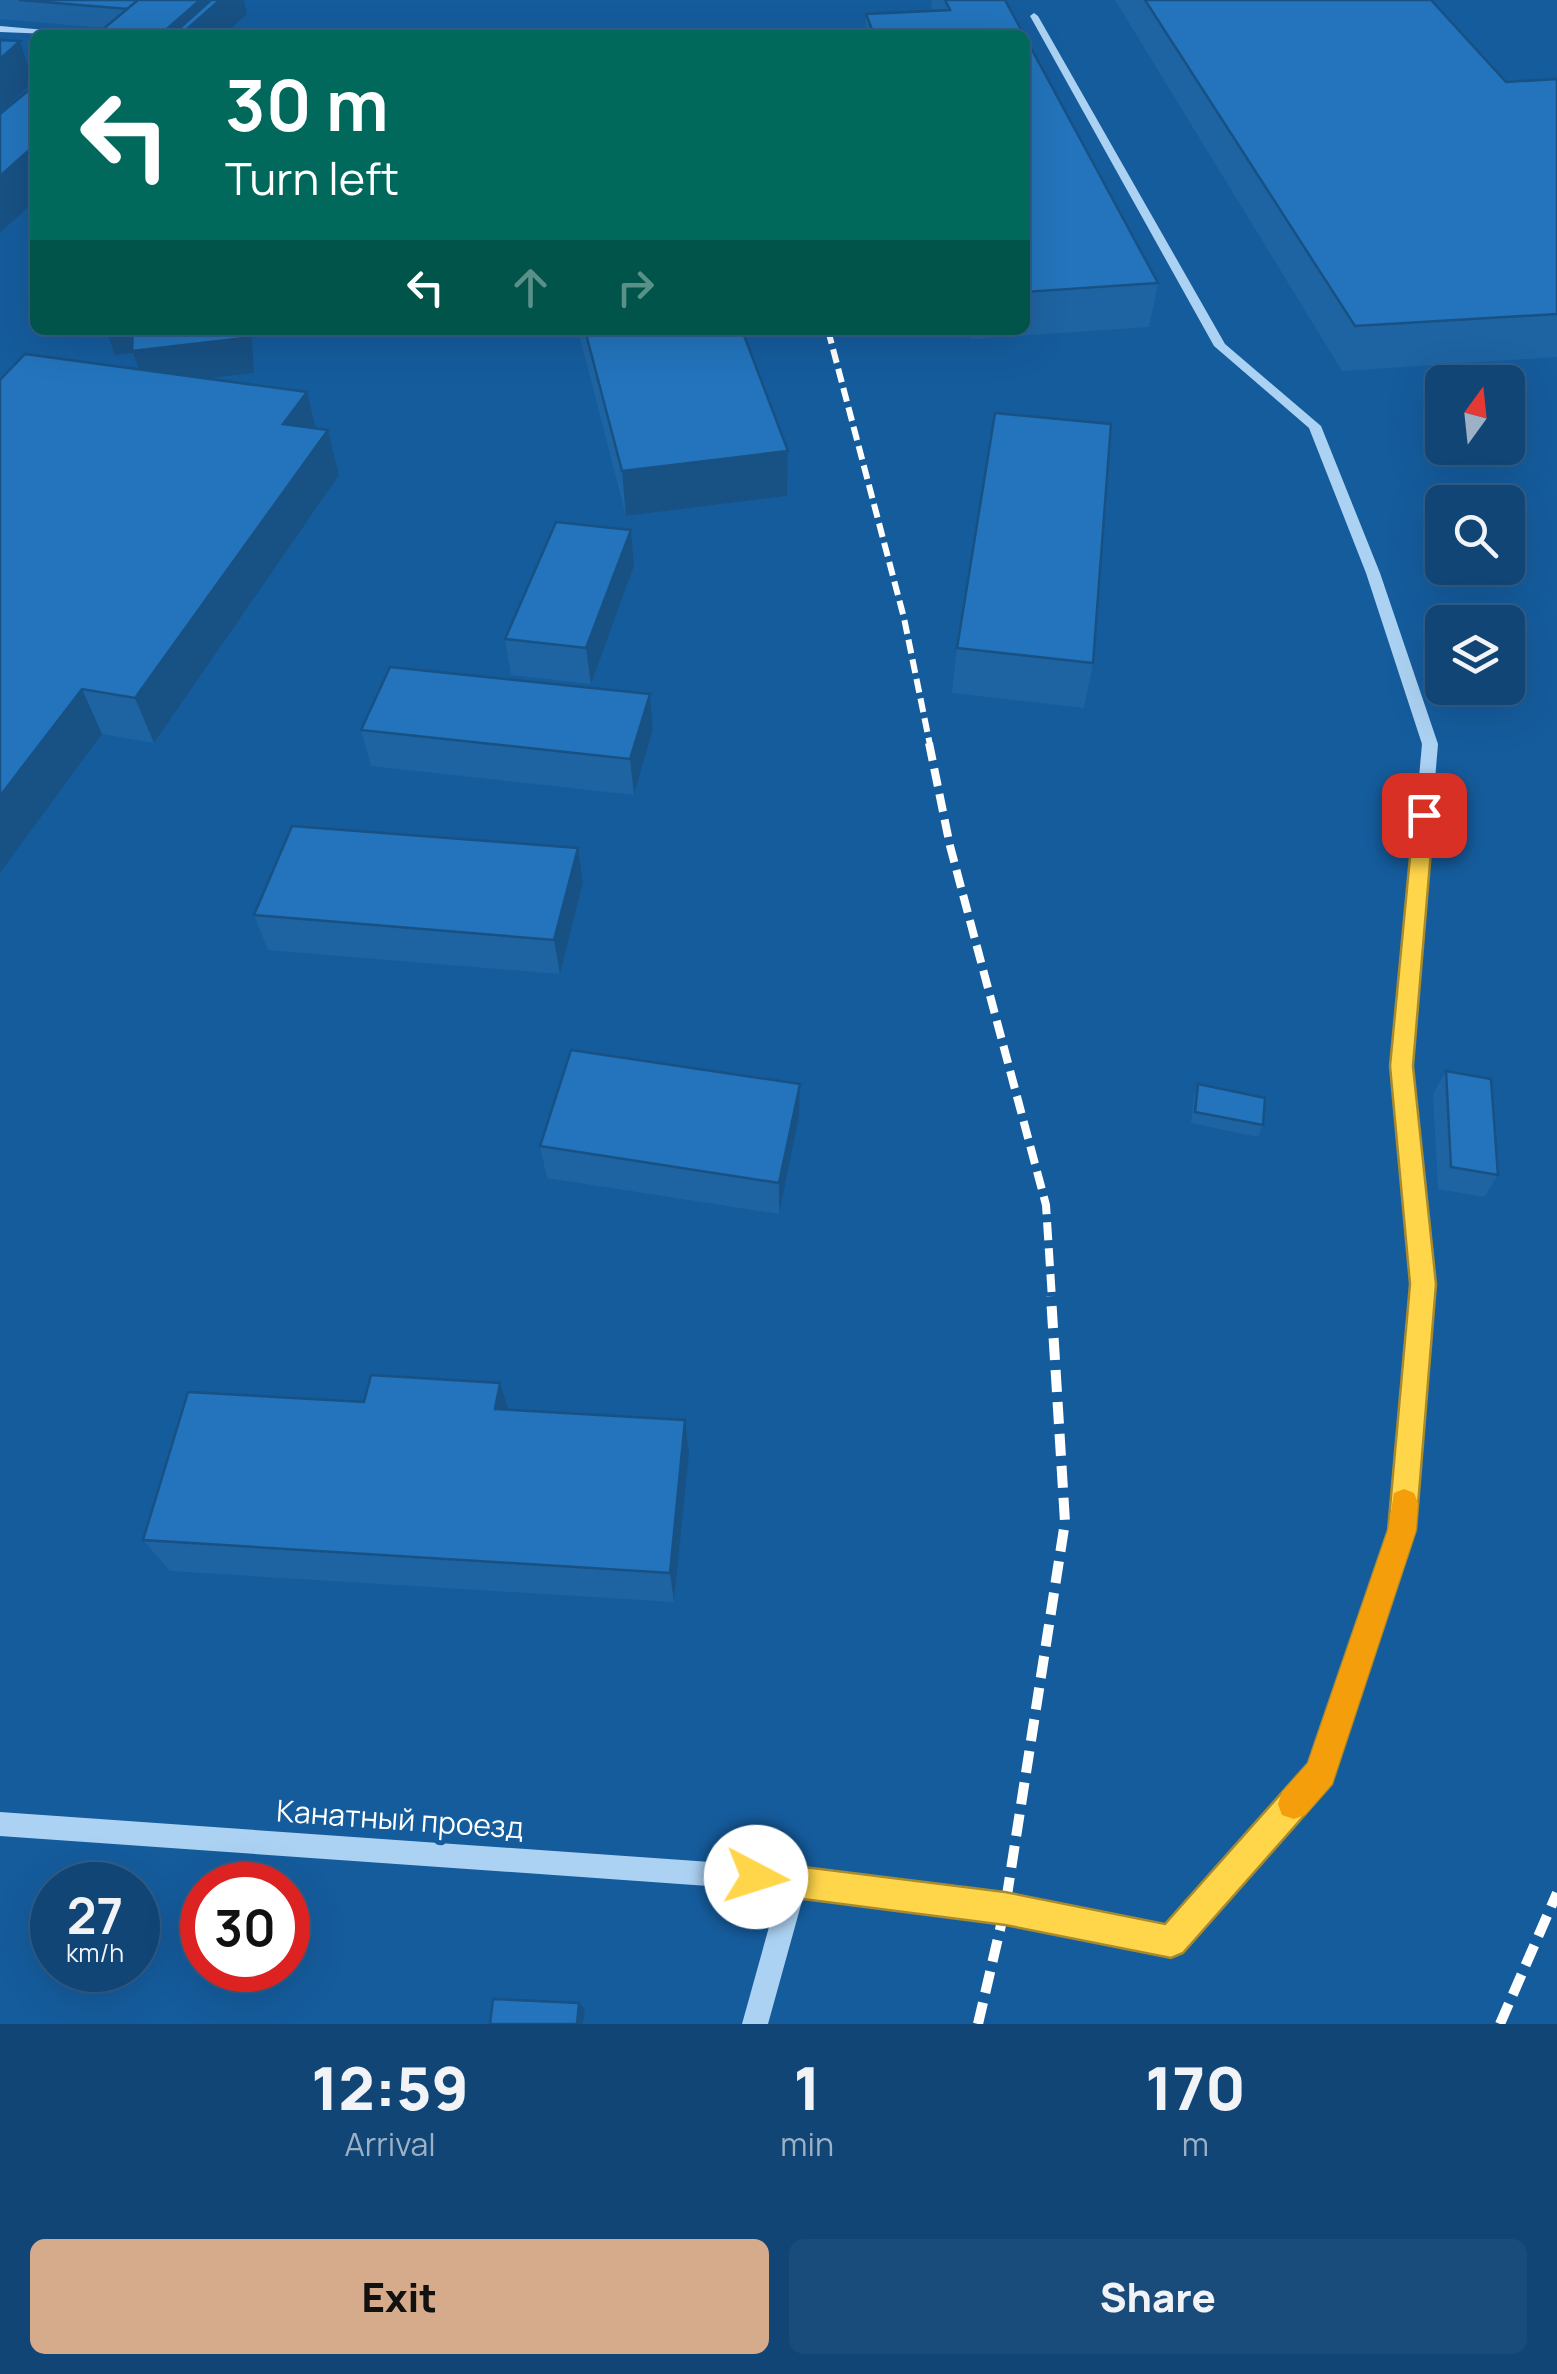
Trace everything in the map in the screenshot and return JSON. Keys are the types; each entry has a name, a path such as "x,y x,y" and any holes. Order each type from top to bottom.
{"street":[{"name":"Канатный проезд","path":"0,1824 795,1880 1005,1908 1171,1942 1320,1773 1402,1530 1423,1284 1402,1066 1430,744 1373,573 1314,426 1220,346 1034,16"},
{"path":"0,29 30,32"},
{"path":"754,2024 795,1880"}],"building":[{"path":"19,0 138,0 128,9"},
{"path":"138,0 200,0 166,30 102,30"},
{"path":"211,0 220,0 186,30 178,30"},
{"path":"945,0 1005,0 1021,30 872,30 866,14 950,10"},
{"path":"1145,0 1431,0 1506,82 1557,79 1557,314 1355,326"},
{"path":"0,40 20,41 0,59"},
{"path":"1030,46 1158,283 1030,292"},
{"path":"30,89 30,149 0,176 0,114"},
{"path":"133,335 244,335 244,338 132,351"},
{"path":"586,335 744,335 788,451 622,471"},
{"path":"25,354 307,392 283,424 328,430 135,698 82,689 0,796 0,380"},
{"path":"995,413 1111,424 1093,663 957,648"},
{"path":"556,522 631,530 586,648 505,639"},
{"path":"390,667 650,694 630,759 361,730"},
{"path":"292,826 578,848 554,940 254,915"},
{"path":"571,1050 800,1084 779,1183 540,1146"},
{"path":"1446,1071 1491,1079 1498,1175 1451,1167"},
{"path":"1198,1084 1265,1098 1263,1125 1195,1112"},
{"path":"371,1375 500,1383 495,1409 685,1420 670,1573 143,1540 188,1392 364,1402"},
{"path":"493,1999 579,2003 577,2024 490,2024"}],"railway":[{"path":"829,335 904,618 930,745"},
{"path":"929,743 950,846 1046,1205 1052,1299"},
{"path":"978,2024 1005,1908 1065,1522 1051,1296"},
{"path":"1500,2024 1557,1893"}],"slow traffic":[{"path":"1294,1804 1320,1773 1402,1530 1404,1503"}],"route":[{"path":"756,1877 1005,1908 1171,1942 1320,1773 1402,1530 1423,1284 1402,1066 1424,815"}]}
